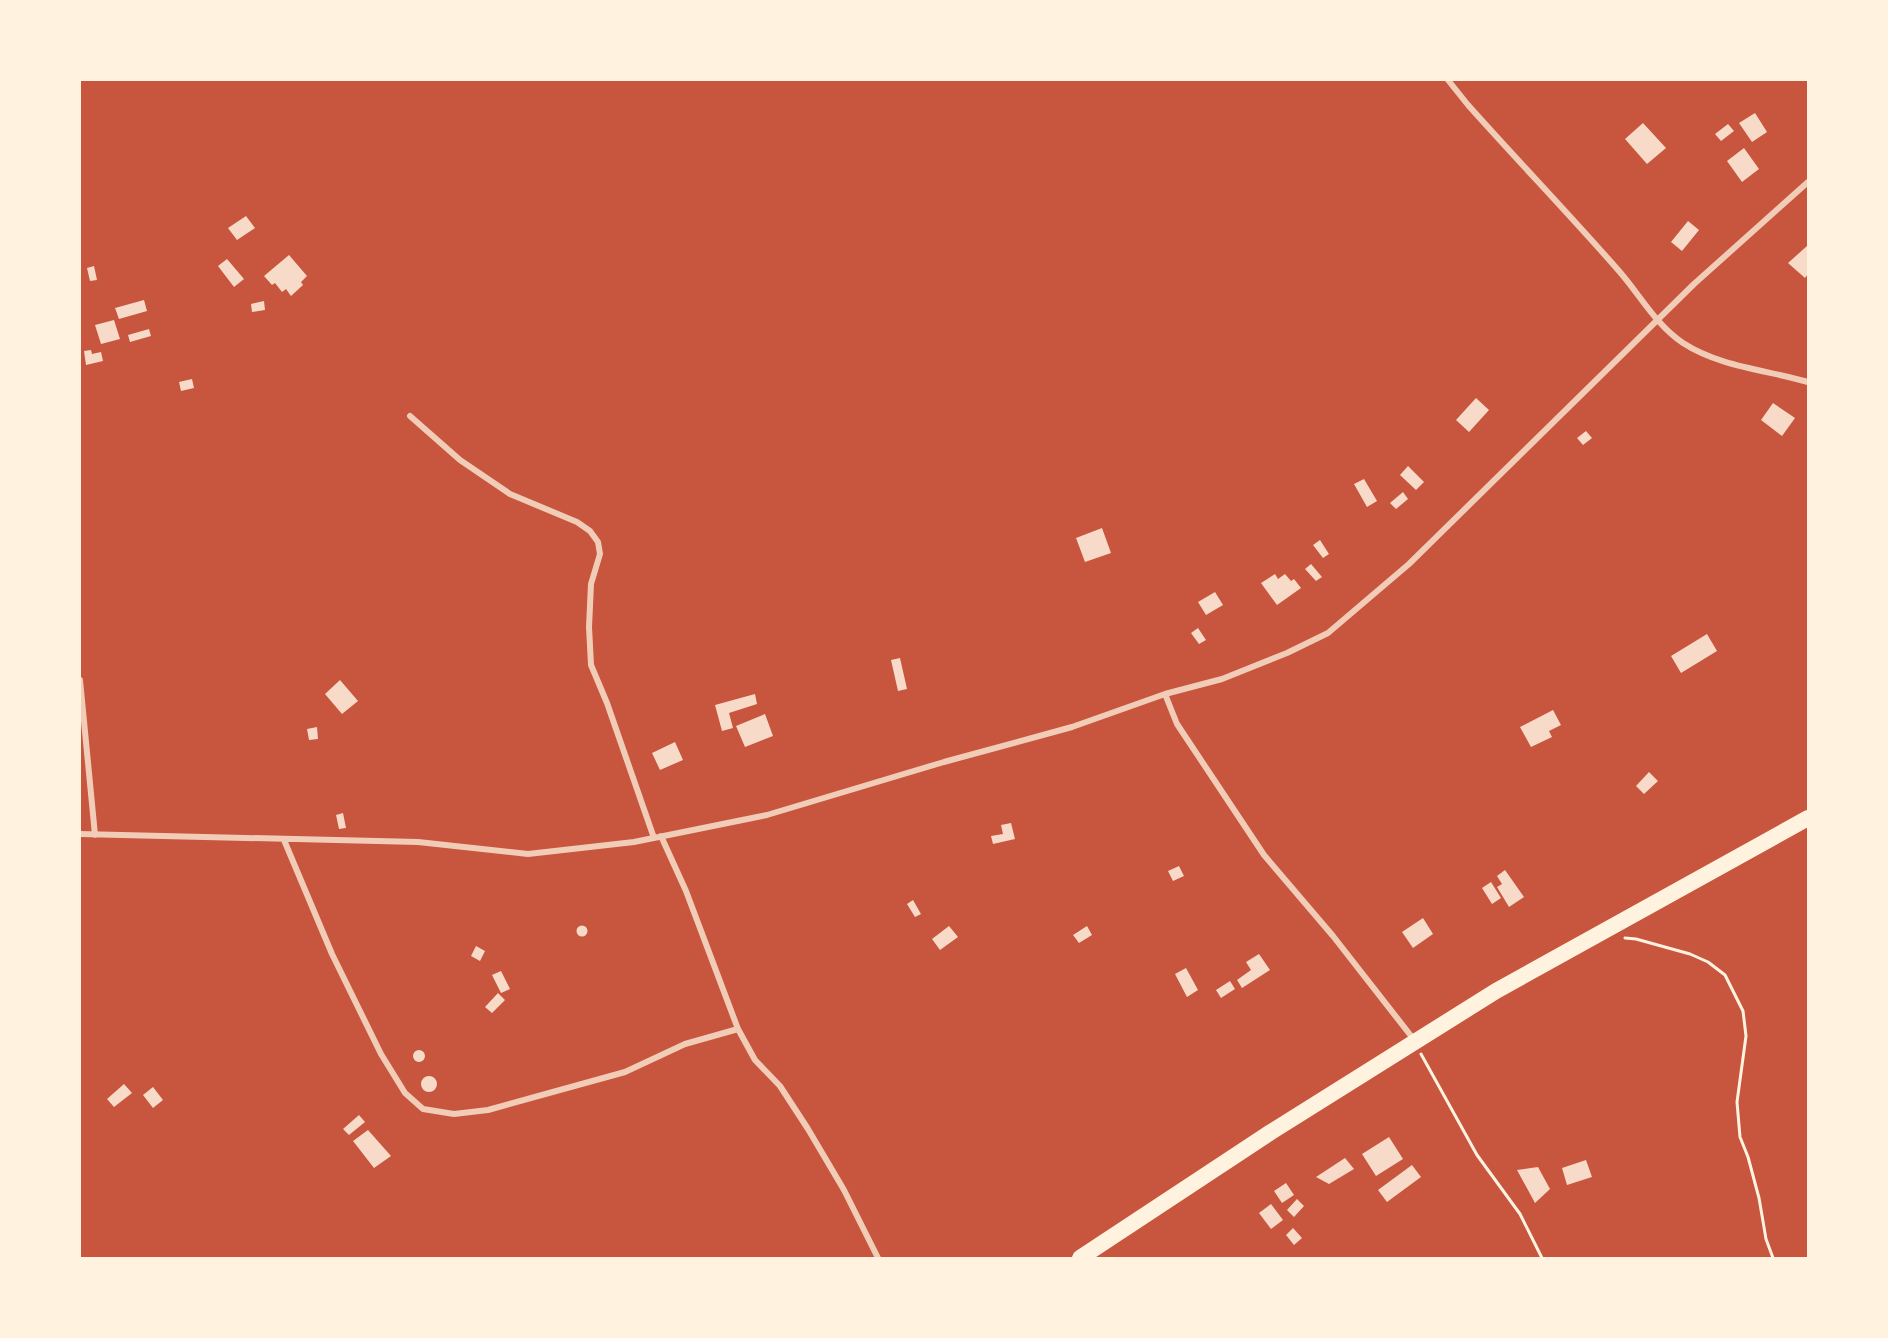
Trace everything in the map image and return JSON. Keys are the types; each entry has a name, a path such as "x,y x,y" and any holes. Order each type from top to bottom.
{"highway":[{"path":"1080,1258 1271,1132 1496,991 1809,818"}],"street":[{"path":"1448,80 1476,114 1620,272 1658,320 1683,342 1725,362 1809,382"},
{"path":"80,834 418,842 528,854 658,837 767,815 944,762 1072,727 1165,694 1222,679 1287,653 1328,633 1409,564 1694,284 1809,182"},
{"path":"410,416 460,460 510,494 577,522 590,531 598,542 600,554 590,595 591,665 658,837 686,891 738,1029 755,1060 780,1086 808,1129 844,1190 878,1258"},
{"path":"80,680 95,834"},
{"path":"1165,694 1177,724 1264,855 1334,936 1415,1042"},
{"path":"284,840 328,945 381,1054 405,1093 423,1109 454,1114 488,1110 625,1072 684,1044 738,1029"}],"path":[{"path":"1596,935 1636,939 1690,954 1708,962 1725,975 1743,1011 1746,1036 1737,1102 1740,1137 1748,1157 1759,1198 1766,1239 1773,1258"},
{"path":"1415,1042 1477,1155 1520,1214 1542,1258"}],"building":[{"path":"1755,113 1767,132 1752,142 1739,123"},
{"path":"1643,123 1666,148 1647,164 1625,139"},
{"path":"1728,124 1734,131 1721,141 1715,134"},
{"path":"1744,148 1759,169 1742,182 1727,161"},
{"path":"246,216 255,228 237,240 228,228"},
{"path":"1688,221 1699,230 1682,251 1671,242"},
{"path":"1807,246 1808,274 1805,278 1788,263"},
{"path":"289,255 307,276 301,282 303,285 291,296 286,289 282,292 275,283 272,285 264,276"},
{"path":"227,259 244,279 234,287 218,266"},
{"path":"94,266 97,280 90,281 87,268"},
{"path":"144,300 147,311 119,319 115,308"},
{"path":"264,301 265,310 252,312 251,304"},
{"path":"114,320 120,339 101,344 95,325"},
{"path":"149,329 151,336 130,342 128,335"},
{"path":"91,350 92,354 101,352 103,361 86,365 84,351"},
{"path":"192,379 194,388 181,391 179,382"},
{"path":"1476,398 1489,410 1469,432 1456,420"},
{"path":"1773,403 1795,418 1782,436 1761,420"},
{"path":"1586,431 1592,438 1583,445 1577,438"},
{"path":"1408,466 1424,482 1416,490 1400,475"},
{"path":"1364,479 1377,501 1367,507 1354,484"},
{"path":"1403,492 1408,499 1396,509 1390,503"},
{"path":"1102,528 1111,553 1085,562 1076,538"},
{"path":"1320,540 1329,554 1323,558 1313,545"},
{"path":"1311,564 1322,577 1316,581 1305,569"},
{"path":"1275,574 1278,579 1285,574 1291,581 1294,579 1301,588 1277,605 1261,583"},
{"path":"1215,592 1223,605 1206,615 1198,602"},
{"path":"1198,628 1206,640 1199,644 1191,633"},
{"path":"1707,634 1717,651 1681,673 1671,656"},
{"path":"900,658 907,689 898,691 891,660"},
{"path":"340,680 358,701 342,714 325,694"},
{"path":"755,694 757,704 729,713 733,728 722,731 715,705"},
{"path":"1553,710 1561,725 1549,731 1552,737 1531,747 1520,727"},
{"path":"765,714 773,736 745,747 736,726"},
{"path":"317,727 318,739 309,740 307,729"},
{"path":"675,742 683,760 660,770 652,753"},
{"path":"1649,772 1658,781 1644,794 1636,786"},
{"path":"343,813 346,828 339,829 336,815"},
{"path":"1011,823 1015,839 993,844 991,836 1003,834 1001,825"},
{"path":"1179,866 1184,876 1173,881 1168,871"},
{"path":"1505,870 1524,897 1509,907 1497,887 1502,884 1497,876"},
{"path":"1491,882 1501,898 1492,904 1482,888"},
{"path":"913,900 921,914 915,917 907,904"},
{"path":"1423,918 1433,934 1413,948 1402,932"},
{"path":"582,926 586,927 586,935 582,936 578,935 577,931 578,927"},
{"path":"949,926 958,937 940,950 932,939"},
{"path":"1087,926 1092,935 1079,943 1073,935"},
{"path":"476,946 485,951 480,961 471,956"},
{"path":"1259,954 1270,970 1242,988 1237,980 1251,970 1246,962"},
{"path":"1186,968 1198,990 1187,997 1175,974"},
{"path":"501,971 510,989 501,993 492,975"},
{"path":"1230,981 1235,989 1221,998 1216,990"},
{"path":"498,993 505,1000 492,1013 485,1007"},
{"path":"421,1050 425,1056 421,1062 417,1062 413,1054"},
{"path":"429,1076 435,1078 437,1084 435,1090 429,1092 423,1090 421,1084 423,1078"},
{"path":"124,1084 132,1093 114,1107 107,1099"},
{"path":"153,1087 163,1100 153,1108 143,1095"},
{"path":"359,1115 365,1122 349,1135 343,1129"},
{"path":"368,1130 391,1156 374,1168 353,1141"},
{"path":"1389,1137 1403,1159 1376,1176 1362,1154"},
{"path":"1345,1158 1354,1169 1329,1184 1316,1177"},
{"path":"1586,1160 1592,1177 1567,1185 1562,1168"},
{"path":"1412,1165 1421,1177 1387,1202 1378,1190"},
{"path":"1538,1167 1550,1189 1535,1203 1517,1170"},
{"path":"1286,1183 1294,1195 1282,1203 1274,1191"},
{"path":"1297,1199 1304,1206 1294,1217 1287,1210"},
{"path":"1271,1204 1283,1220 1271,1229 1259,1213"},
{"path":"1293,1228 1302,1238 1294,1245 1286,1235"}]}
